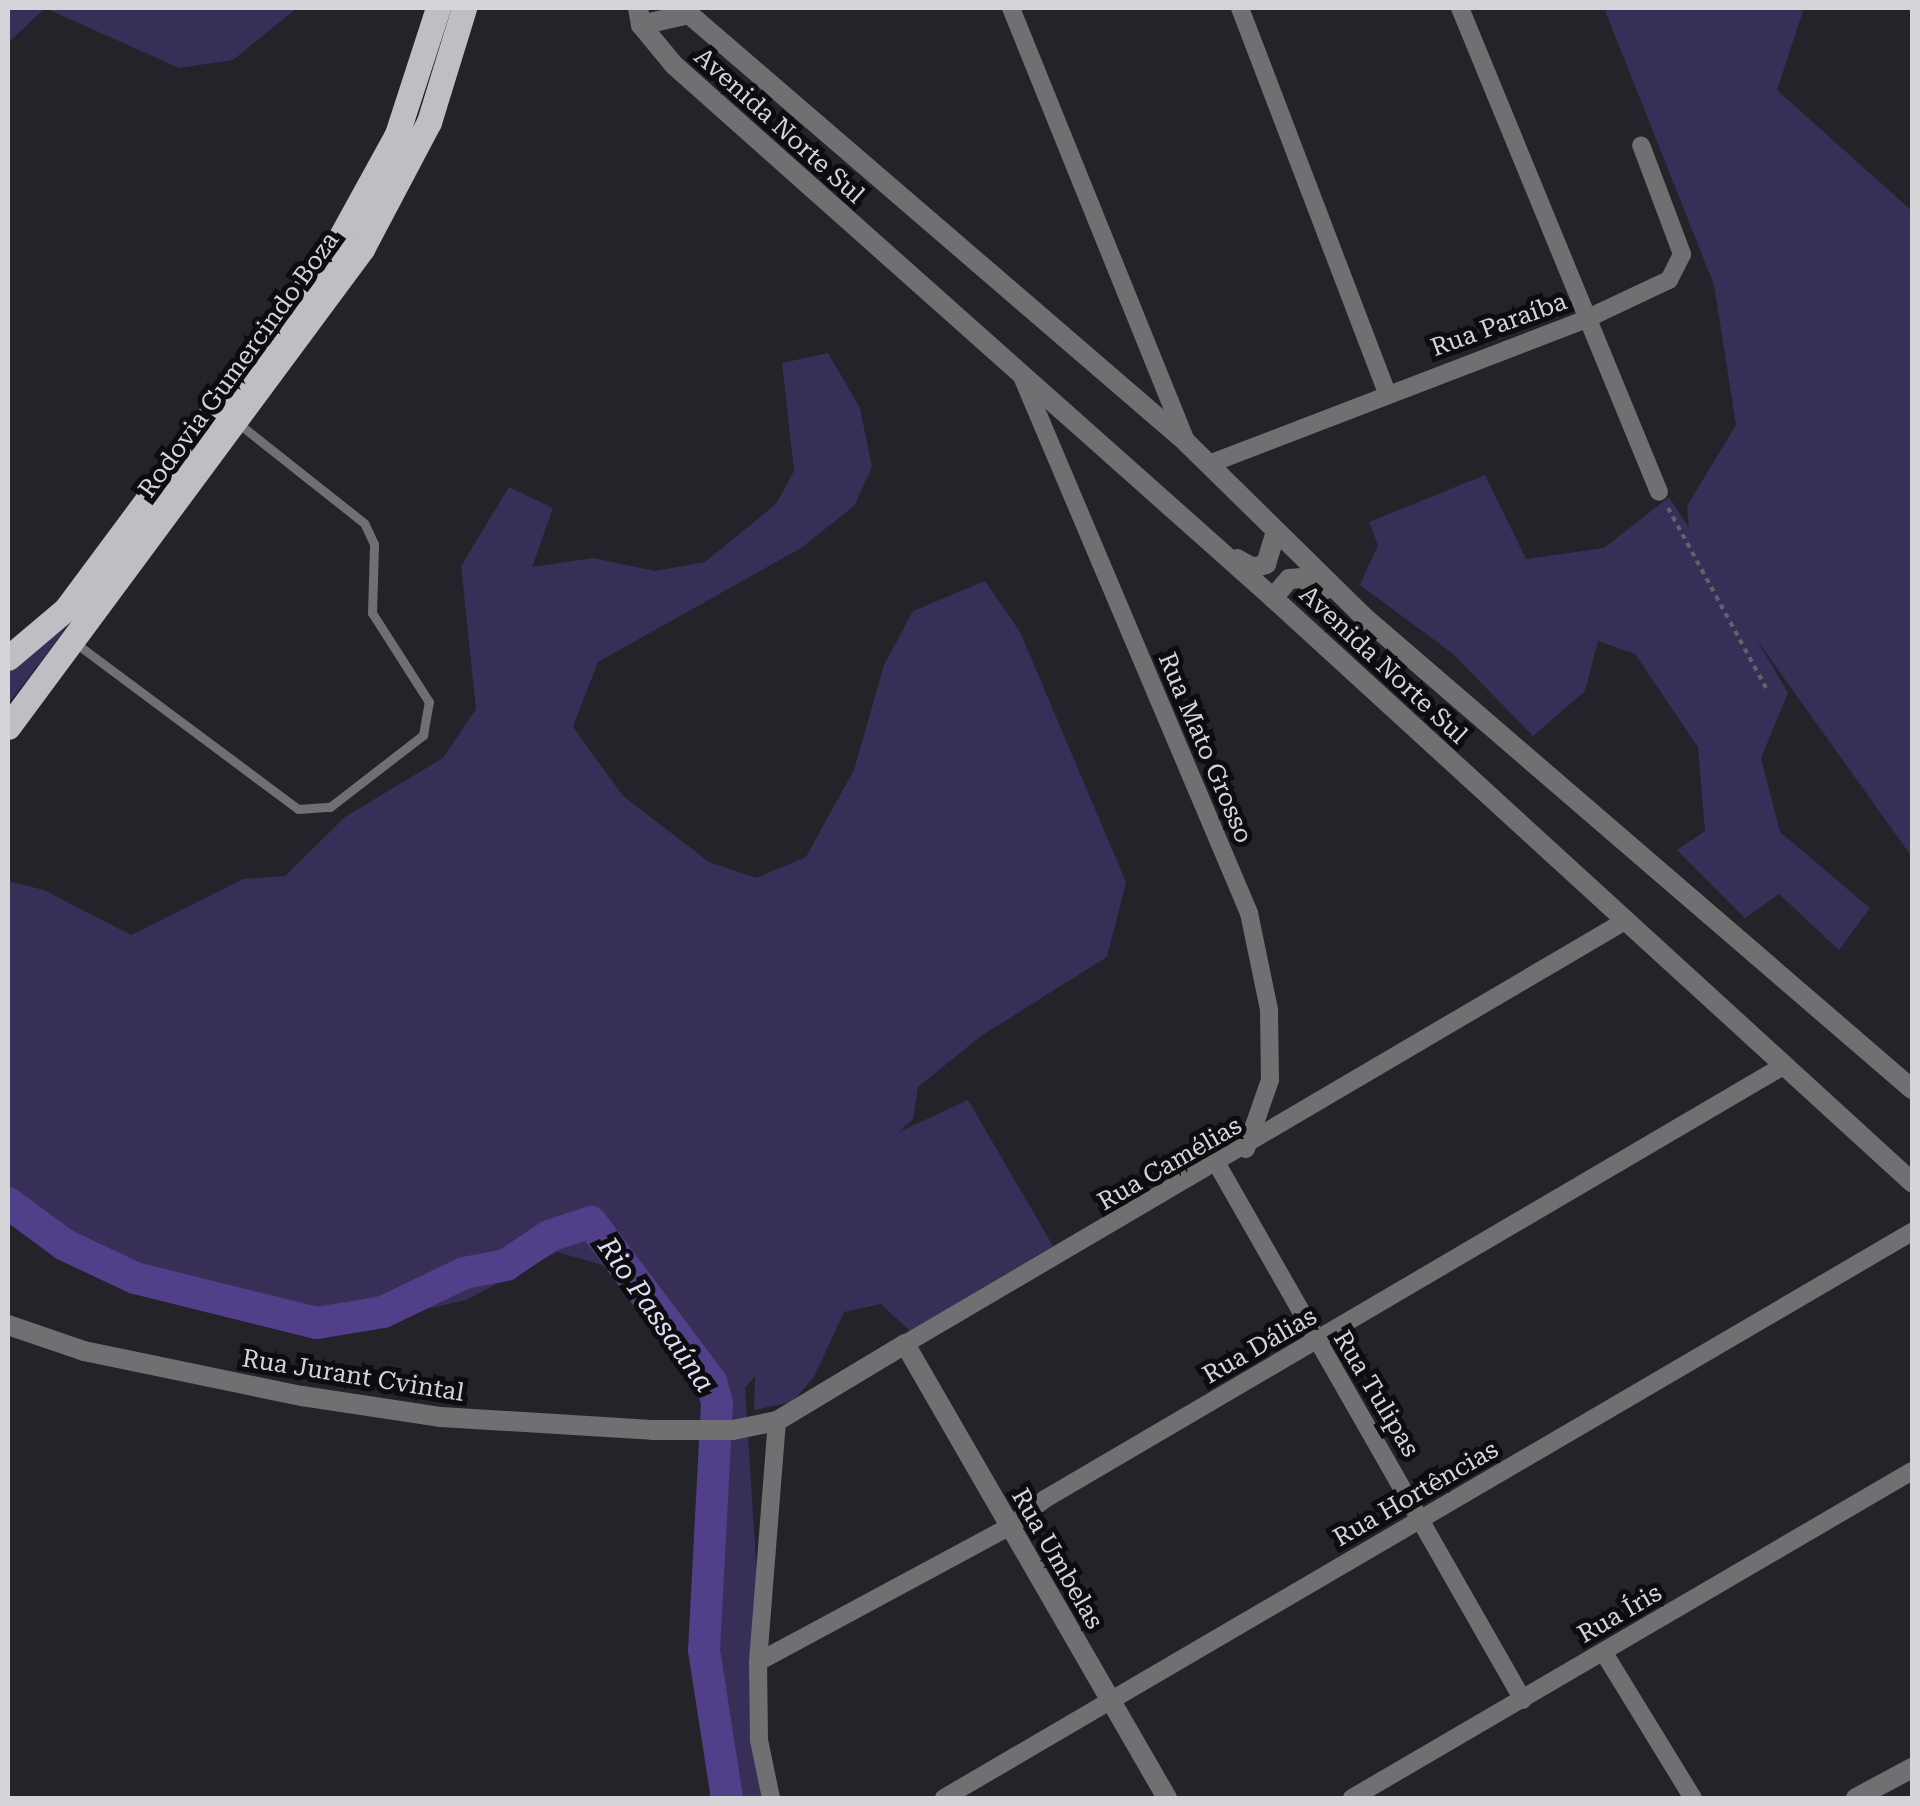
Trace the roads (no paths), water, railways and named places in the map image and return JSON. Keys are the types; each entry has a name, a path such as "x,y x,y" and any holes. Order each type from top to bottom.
{"main road":[{"name":"Rodovia Gumercindo Boza","path":"8,658 66,609 334,247 397,134 438,8"},
{"name":"Rodovia Gumercindo Boza","path":"8,727 236,421 388,206 429,122 464,8"}],"street":[{"path":"1011,8 1186,442"},
{"path":"1240,8 1387,393"},
{"path":"1460,8 1584,320 1660,492"},
{"name":"Avenida Norte Sul","path":"640,16 688,14 1186,442 1275,535 1363,616 1912,1089"},
{"name":"Avenida Norte Sul","path":"640,16 674,65 1273,598 1912,1182"},
{"name":"Rua Paraíba","path":"1208,464 1584,320 1669,280 1682,254 1641,145"},
{"name":"Rua Mato Grosso","path":"1022,378 1249,913 1269,1010 1270,1080 1246,1149"},
{"path":"1206,539 1253,568 1273,555 1275,535"},
{"path":"1273,598 1290,580 1302,578 1363,616"},
{"name":"Rua Camélias","path":"733,1430 777,1421 1246,1149 1624,922"},
{"name":"Rua Dálias","path":"758,1662 1009,1527 1045,1499 1783,1066"},
{"name":"Rua Tulipas","path":"1218,1164 1523,1700"},
{"name":"Rua Hortências","path":"944,1798 1912,1232"},
{"name":"Rua Jurant Cvintal","path":"8,1325 111,1358 370,1407 554,1426 733,1430"},
{"name":"Rua Umbelas","path":"905,1344 1167,1798"},
{"path":"771,1798 760,1740 758,1662 777,1421"},
{"name":"Rua Íris","path":"1352,1798 1912,1471"},
{"path":"1604,1653 1694,1798"},
{"path":"1856,1798 1912,1768"}],"lane":[{"path":"72,641 298,809 330,807 423,735 430,702 372,613 374,544 364,523 236,421"}],"waterway":[{"name":"Rio Passaúna","path":"8,1203 65,1245 135,1278 317,1323 383,1312 464,1273 506,1265 549,1236 591,1222 711,1382 717,1403 704,1650 727,1798"}]}
